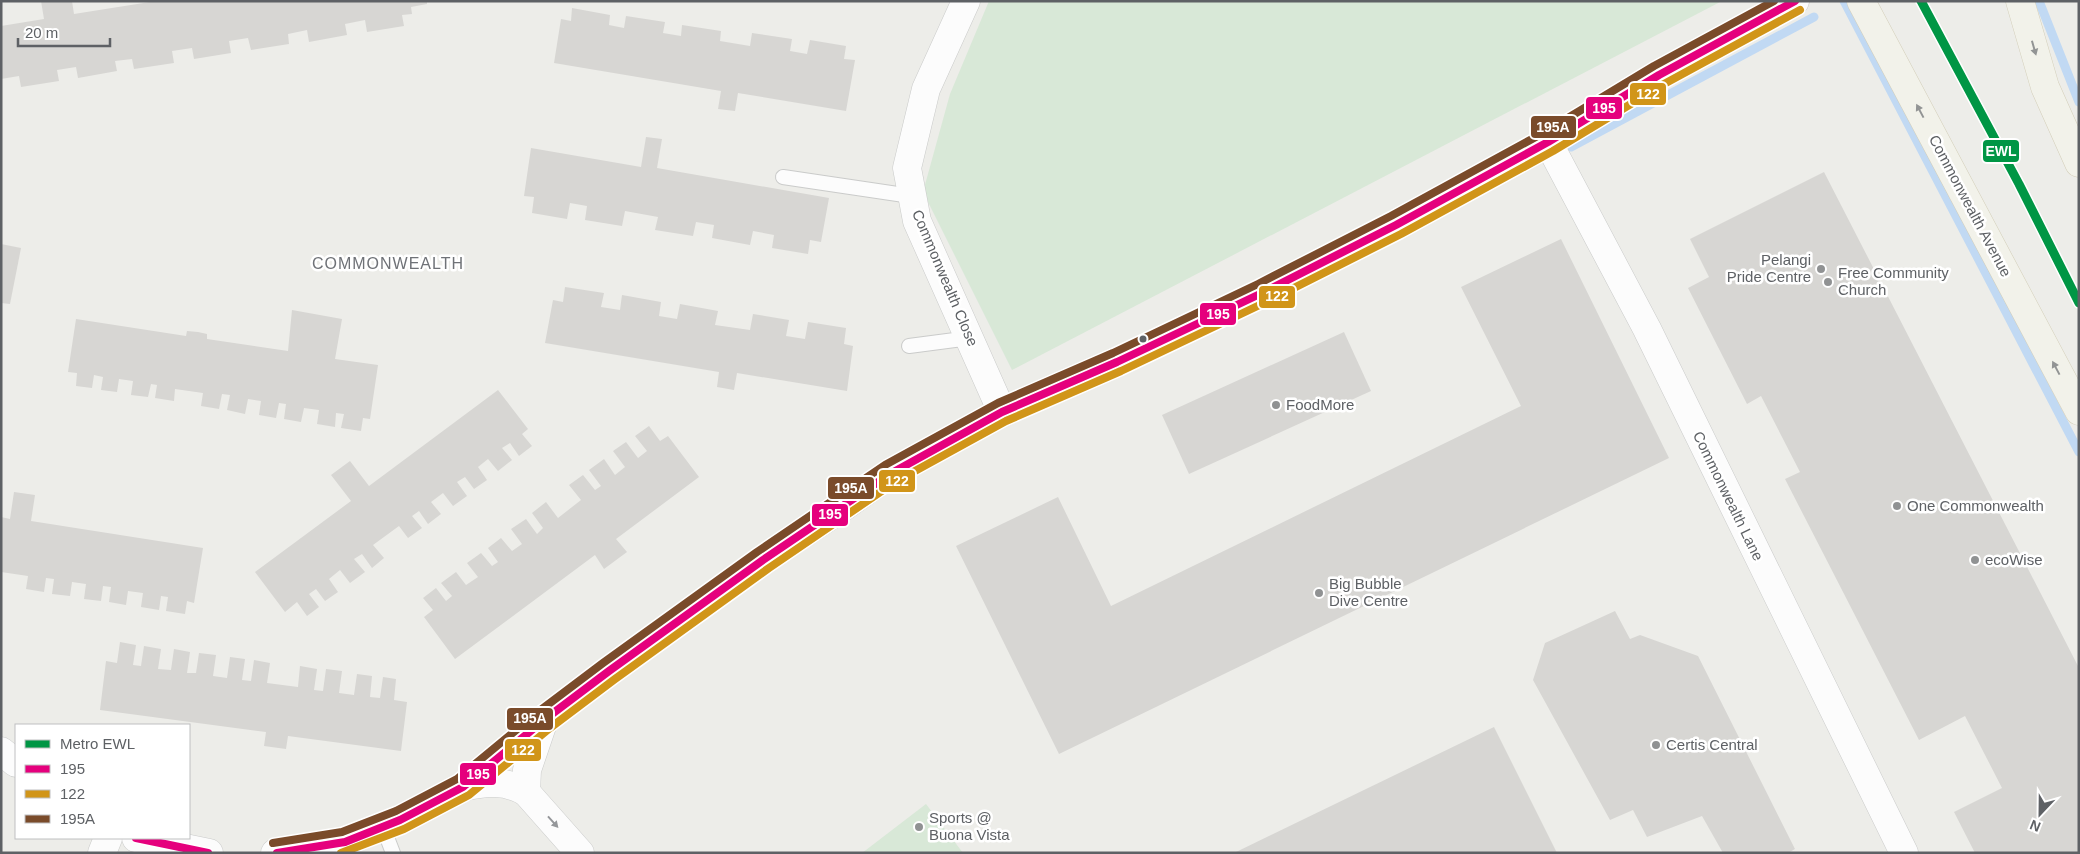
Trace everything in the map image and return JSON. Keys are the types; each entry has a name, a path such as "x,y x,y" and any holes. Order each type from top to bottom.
{"main road":[{"name":"Commonwealth Avenue","path":"1861,1 2079,412"},
{"path":"2020,1 2045,87 2079,163"}],"street":[{"name":"Commonwealth Close","path":"966,1 926,89 907,168 917,221 1002,412"},
{"path":"275,853 345,842 383,827 463,787 544,720 763,560 890,474 1002,412 1117,362 1262,293 1396,225 1548,142 1658,75 1795,1"},
{"name":"Commonwealth Lane","path":"1548,142 1647,329 1904,853"},
{"path":"526,792 527,770 544,720"},
{"path":"1,751 15,762"},
{"path":"463,787 485,782 516,786 526,792 580,853"},
{"path":"102,853 108,839"},
{"path":"141,839 210,853"}],"lane":[{"path":"783,177 911,196"},
{"path":"909,346 970,338"},
{"path":"383,827 393,853"}],"green space":[{"path":"989,1 1722,1 1012,370 923,192 950,94"},
{"name":"Sports @ Buona Vista","path":"926,804 963,853 862,853 866,850"}],"building":[{"path":"41,1 72,1 74,14 156,1 427,1 427,4 411,7 412,14 402,15 404,26 367,32 365,20 345,24 347,35 309,42 307,30 288,34 289,44 251,50 248,38 229,41 231,53 194,59 192,48 172,51 174,63 134,69 132,59 115,61 117,71 78,78 76,67 57,70 59,81 21,87 19,76 1,79 1,26 44,19"},
{"path":"572,8 610,15 609,25 624,28 626,16 665,22 663,33 681,36 682,25 721,31 720,41 750,46 752,33 792,39 790,51 807,54 810,40 846,46 844,59 855,60 846,111 738,93 735,111 718,109 721,91 554,63 561,19 571,21"},
{"path":"646,137 662,139 657,168 829,198 821,242 810,240 808,254 772,248 774,235 753,231 750,245 712,238 714,225 696,222 693,236 655,230 658,217 625,211 622,226 585,220 587,206 570,203 567,219 532,213 534,197 524,196 531,148 641,167"},
{"name":"One Commonwealth","path":"1824,172 2079,668 2079,853 1975,853 1954,812 2002,788 1965,716 1919,740 1785,479 1800,472 1761,396 1747,404 1688,288 1709,277 1690,239"},
{"path":"1561,239 1669,458 1059,754 956,546 1058,497 1111,606 1521,406 1461,287"},
{"path":"1,244 21,248 10,304 1,303"},
{"path":"565,287 604,293 601,307 620,310 622,295 661,302 659,316 677,319 680,304 718,311 715,325 750,330 753,314 789,320 786,336 805,339 808,322 846,328 844,344 853,346 847,391 737,373 734,390 717,387 719,372 545,343 553,300 563,302"},
{"path":"292,310 342,319 335,359 378,365 370,419 363,418 361,431 341,428 344,414 336,413 335,427 317,424 319,410 304,408 301,422 284,419 286,404 279,403 276,418 259,415 261,401 248,399 245,414 227,410 230,395 222,394 219,409 201,406 203,393 175,389 174,401 155,398 157,385 151,384 148,397 131,395 133,381 119,379 117,392 101,390 103,377 94,375 92,388 76,386 77,373 68,372 76,319 186,336 187,331 198,332 207,334 207,339 288,351"},
{"path":"1344,332 1371,391 1189,474 1162,415"},
{"path":"498,390 528,429 522,434 532,446 519,456 510,443 502,448 512,460 498,471 488,459 478,467 487,480 474,489 465,477 457,482 467,496 453,506 443,493 431,502 441,514 428,524 419,511 412,516 422,528 408,538 399,526 373,545 384,558 372,568 362,554 354,559 365,572 350,583 340,570 329,579 338,592 325,601 316,589 309,594 319,607 307,616 297,602 285,612 255,572 351,501 331,475 350,461 369,486"},
{"path":"649,426 660,441 668,436 699,477 616,539 627,552 604,569 595,555 455,659 424,617 433,610 423,598 436,588 446,601 452,596 441,583 456,572 466,585 478,577 467,563 481,553 492,566 498,562 488,548 501,538 512,551 522,544 511,529 526,519 537,534 543,528 532,513 546,502 558,518 581,500 569,485 583,475 595,490 601,486 589,470 604,459 615,475 625,467 613,451 626,442 638,458 647,451 635,436"},
{"path":"14,492 35,495 31,521 203,548 194,603 187,601 185,614 166,611 168,597 161,596 159,610 141,607 143,593 128,591 126,605 109,602 111,587 103,586 101,601 84,599 86,584 72,582 70,596 52,594 54,579 46,578 44,592 26,589 28,576 1,572 1,517 10,519"},
{"name":"Certis Central","path":"1615,611 1630,639 1640,635 1698,656 1795,849 1788,853 1723,853 1702,816 1647,837 1633,810 1610,820 1533,680 1545,643"},
{"path":"120,642 136,645 133,665 141,666 144,646 161,649 158,669 171,670 174,649 190,652 187,673 196,673 199,653 216,655 213,676 227,678 230,657 245,659 242,680 251,681 254,660 270,663 267,683 298,687 300,666 317,669 314,690 323,691 326,669 342,671 339,693 354,695 357,674 372,676 370,697 380,698 383,677 396,679 394,700 407,702 401,751 288,736 286,749 264,746 266,732 100,710 106,661 117,663"},
{"path":"1494,727 1557,853 1234,853"}],"waterway":[{"path":"1844,1 2079,452"},
{"path":"2039,1 2079,102"},
{"path":"1571,147 1814,17"}],"metro line":[{"name":"EWL","path":"1921,1 2019,184 2079,303"}],"transit line":[{"name":"195A","path":"273,843 342,832 396,811 457,779 538,712 603,663 757,552 885,465 998,403 1113,353 1258,284 1391,216 1543,133 1654,66 1774,1"},
{"name":"195","path":"277,853 345,842 400,820 463,787 544,720 609,671 763,560 890,474 1002,412 1117,362 1262,293 1396,225 1548,142 1659,75 1795,1"},
{"name":"122","path":"341,853 404,829 469,795 550,728 615,679 769,568 895,482 1006,421 1121,371 1266,302 1401,234 1553,151 1664,84 1800,10"},
{"name":"195","path":"141,839 208,853"}],"place":[{"name":"Pelangi Pride Centre","path":"1821,269"},
{"name":"Free Community Church","path":"1828,282"},
{"name":"FoodMore","path":"1276,405"},
{"name":"One Commonwealth","path":"1897,506"},
{"name":"ecoWise","path":"1975,560"},
{"name":"Big Bubble Dive Centre","path":"1319,593"},
{"name":"Certis Central","path":"1656,745"},
{"name":"Sports @ Buona Vista","path":"919,827"}],"district":[{"name":"COMMONWEALTH","path":"388,263"}]}
